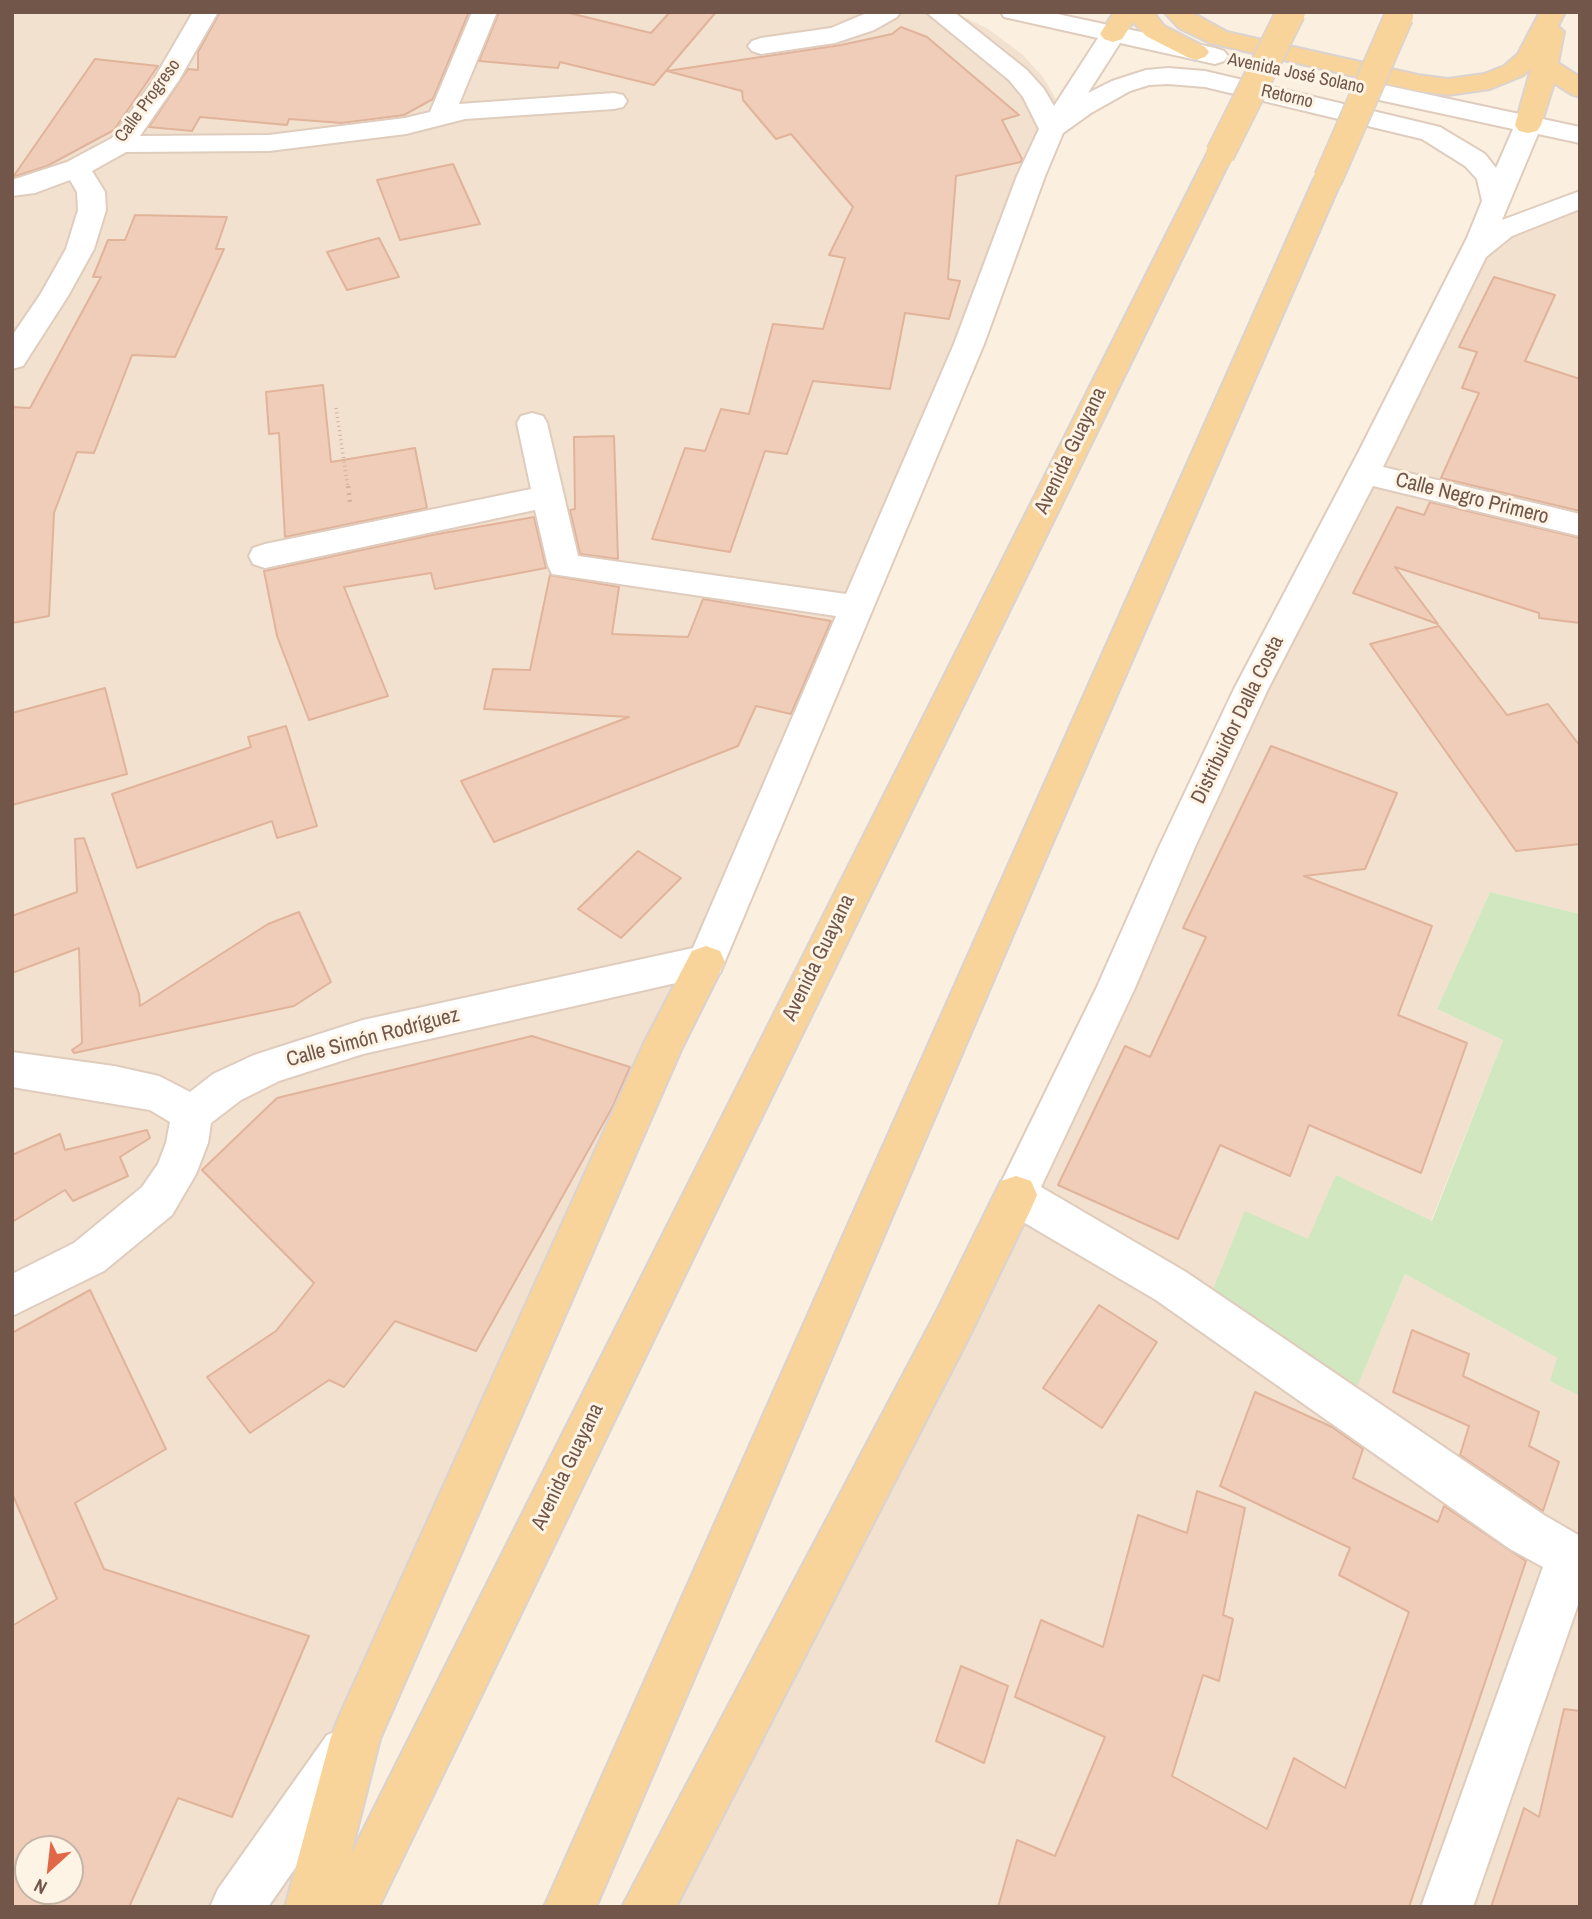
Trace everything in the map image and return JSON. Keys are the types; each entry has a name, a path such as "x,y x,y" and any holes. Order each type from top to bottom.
{"main road":[{"path":"1113,34 1127,12"},
{"path":"1140,12 1155,32 1196,52"},
{"path":"1176,12 1188,23 1219,38 1418,83 1448,87 1490,81 1513,71 1529,58 1554,12"},
{"name":"Avenida Guayana","path":"352,1907 719,1161 1291,12"},
{"path":"1528,125 1545,66 1554,12"},
{"path":"570,1907 1031,850 1400,14"},
{"path":"1545,66 1580,89"},
{"path":"1419,101 1464,106 1505,102 1532,90 1545,66"},
{"path":"311,1907 356,1737 664,1043 706,962"},
{"path":"655,1900 955,1320 1016,1195"}],"street":[{"name":"Calle Progreso","path":"12,188 24,187 77,168 121,144 166,80 206,12"},
{"path":"441,116 485,12"},
{"path":"761,46 835,35 865,25 888,12"},
{"path":"938,12 1018,75 1035,95 1052,129"},
{"name":"Avenida José Solano","path":"1013,12 1580,135"},
{"path":"706,962 969,344 1031,176 1052,129 1113,34"},
{"path":"1091,70 1121,56 1140,52 1196,52"},
{"name":"Retorno","path":"1052,129 1082,107 1121,86 1146,78 1168,76 1205,79 1431,133 1475,160 1490,178 1497,204"},
{"path":"121,144 269,143 406,126 441,116 518,106 614,101"},
{"path":"1419,101 1472,126 1496,144 1511,168"},
{"name":"Distribuidor Dalla Costa","path":"1016,1195 1115,990 1177,846 1251,689 1364,473 1474,252 1497,204 1528,125"},
{"path":"12,359 54,296 80,249 92,210 90,192 77,168"},
{"name":"Distribuidor Dalla Costa","path":"1474,252 1502,230 1580,199"},
{"path":"532,423 564,566 855,607"},
{"name":"Calle Negro Primero","path":"1364,473 1580,526"},
{"path":"265,556 548,496"},
{"name":"Calle Simón Rodríguez","path":"192,1114 227,1087 268,1067 363,1037 631,976 706,962"},
{"path":"12,1069 114,1084 159,1094 192,1114 187,1143 179,1164 157,1201 89,1256 12,1296"},
{"path":"1016,1195 1171,1286 1527,1532 1575,1559 1447,1907"},
{"path":"236,1907 356,1737"}],"path":[{"path":"335,408 355,537"}],"shaded area":[{"path":"12,12 954,12 988,29 1022,54 1043,77 1056,99 1059,126 370,1729 313,1907 12,1907"},
{"path":"1580,199 1580,914 1490,892 1437,1009 1503,1040 1431,1221 1336,1175 1348,1407 1405,1274 1557,1358 1551,1381 1580,1396 1580,1907 648,1907 1474,252"}],"green space":[{"path":"1490,892 1580,914 1580,1396 1550,1381 1557,1358 1405,1274 1348,1408 1205,1309 1245,1211 1308,1239 1336,1175 1432,1221 1503,1040 1437,1009"}],"building":[{"path":"220,12 469,12 433,99 404,115 342,123 289,119 287,125 200,117 192,131 149,127 188,69 198,70 198,52"},
{"path":"499,12 565,12 651,33 670,12 716,12 654,85 560,62 558,68 479,61"},
{"path":"901,27 927,37 1019,115 1002,120 1022,159 1021,162 956,176 948,279 960,281 949,319 905,313 890,389 813,381 787,454 765,451 730,552 652,539 685,448 705,451 721,409 749,414 773,324 823,329 845,258 829,255 853,207 791,134 776,139 743,100 742,91 667,71 841,45 892,34"},
{"path":"95,59 158,66 114,130 47,166 13,177"},
{"path":"453,164 480,224 400,240 377,180"},
{"path":"135,215 227,217 216,249 224,249 175,357 132,355 94,453 77,452 54,513 49,616 12,623 12,407 30,408 101,277 93,277 108,240 125,240"},
{"path":"379,238 399,277 347,290 327,252"},
{"path":"1494,277 1555,295 1525,361 1580,379 1580,511 1441,478 1479,393 1462,388 1477,352 1459,347"},
{"path":"323,385 331,462 415,448 427,508 285,537 279,433 269,434 266,392"},
{"path":"614,436 618,559 580,554 570,510 575,509 574,437"},
{"path":"1430,502 1580,538 1580,623 1539,618 1539,613 1395,567 1438,624 1353,593 1397,507 1424,515"},
{"path":"534,517 546,568 435,589 431,573 344,587 388,696 309,720 277,636 264,571 432,535"},
{"path":"550,575 619,587 612,634 688,637 703,599 831,621 791,714 756,706 738,746 494,842 461,781 629,717 484,709 493,669 530,670"},
{"path":"1439,626 1507,715 1548,704 1580,746 1580,844 1516,851 1370,644"},
{"path":"105,688 127,774 12,805 12,713"},
{"path":"286,726 317,826 277,838 272,821 137,868 112,794 251,747 248,737"},
{"path":"1271,746 1397,793 1365,869 1304,876 1432,926 1398,1015 1467,1043 1421,1173 1309,1125 1290,1176 1220,1145 1178,1239 1058,1185 1125,1046 1150,1057 1206,937 1183,928"},
{"path":"84,838 139,994 140,1006 268,924 299,912 331,982 294,1006 74,1053 72,1050 82,1043 79,948 12,973 12,916 77,892 75,839"},
{"path":"638,851 681,878 621,938 578,909"},
{"path":"532,1036 630,1067 613,1106 476,1351 395,1321 344,1387 329,1380 250,1433 207,1377 276,1331 314,1283 202,1170 277,1098"},
{"path":"147,1130 150,1138 120,1157 128,1176 73,1201 65,1190 12,1222 12,1155 60,1134 65,1150"},
{"path":"90,1290 166,1449 75,1503 104,1569 309,1636 232,1817 178,1798 129,1907 12,1907 12,1626 57,1599 12,1493 12,1333"},
{"path":"1099,1305 1157,1342 1102,1428 1043,1388"},
{"path":"1412,1330 1469,1354 1463,1376 1539,1412 1529,1446 1559,1462 1543,1511 1460,1455 1469,1426 1393,1392"},
{"path":"1255,1392 1332,1427 1363,1449 1353,1478 1438,1522 1444,1506 1526,1561 1409,1907 998,1907 1017,1840 1055,1856 1105,1737 1015,1697 1041,1620 1103,1647 1138,1515 1187,1533 1197,1491 1245,1508 1223,1615 1233,1619 1219,1681 1203,1675 1172,1776 1267,1829 1294,1758 1345,1788 1409,1612 1339,1575 1350,1548 1220,1486"},
{"path":"961,1666 1008,1686 984,1763 936,1741"},
{"path":"1564,1709 1580,1711 1580,1907 1491,1907 1524,1808 1539,1817"}]}
